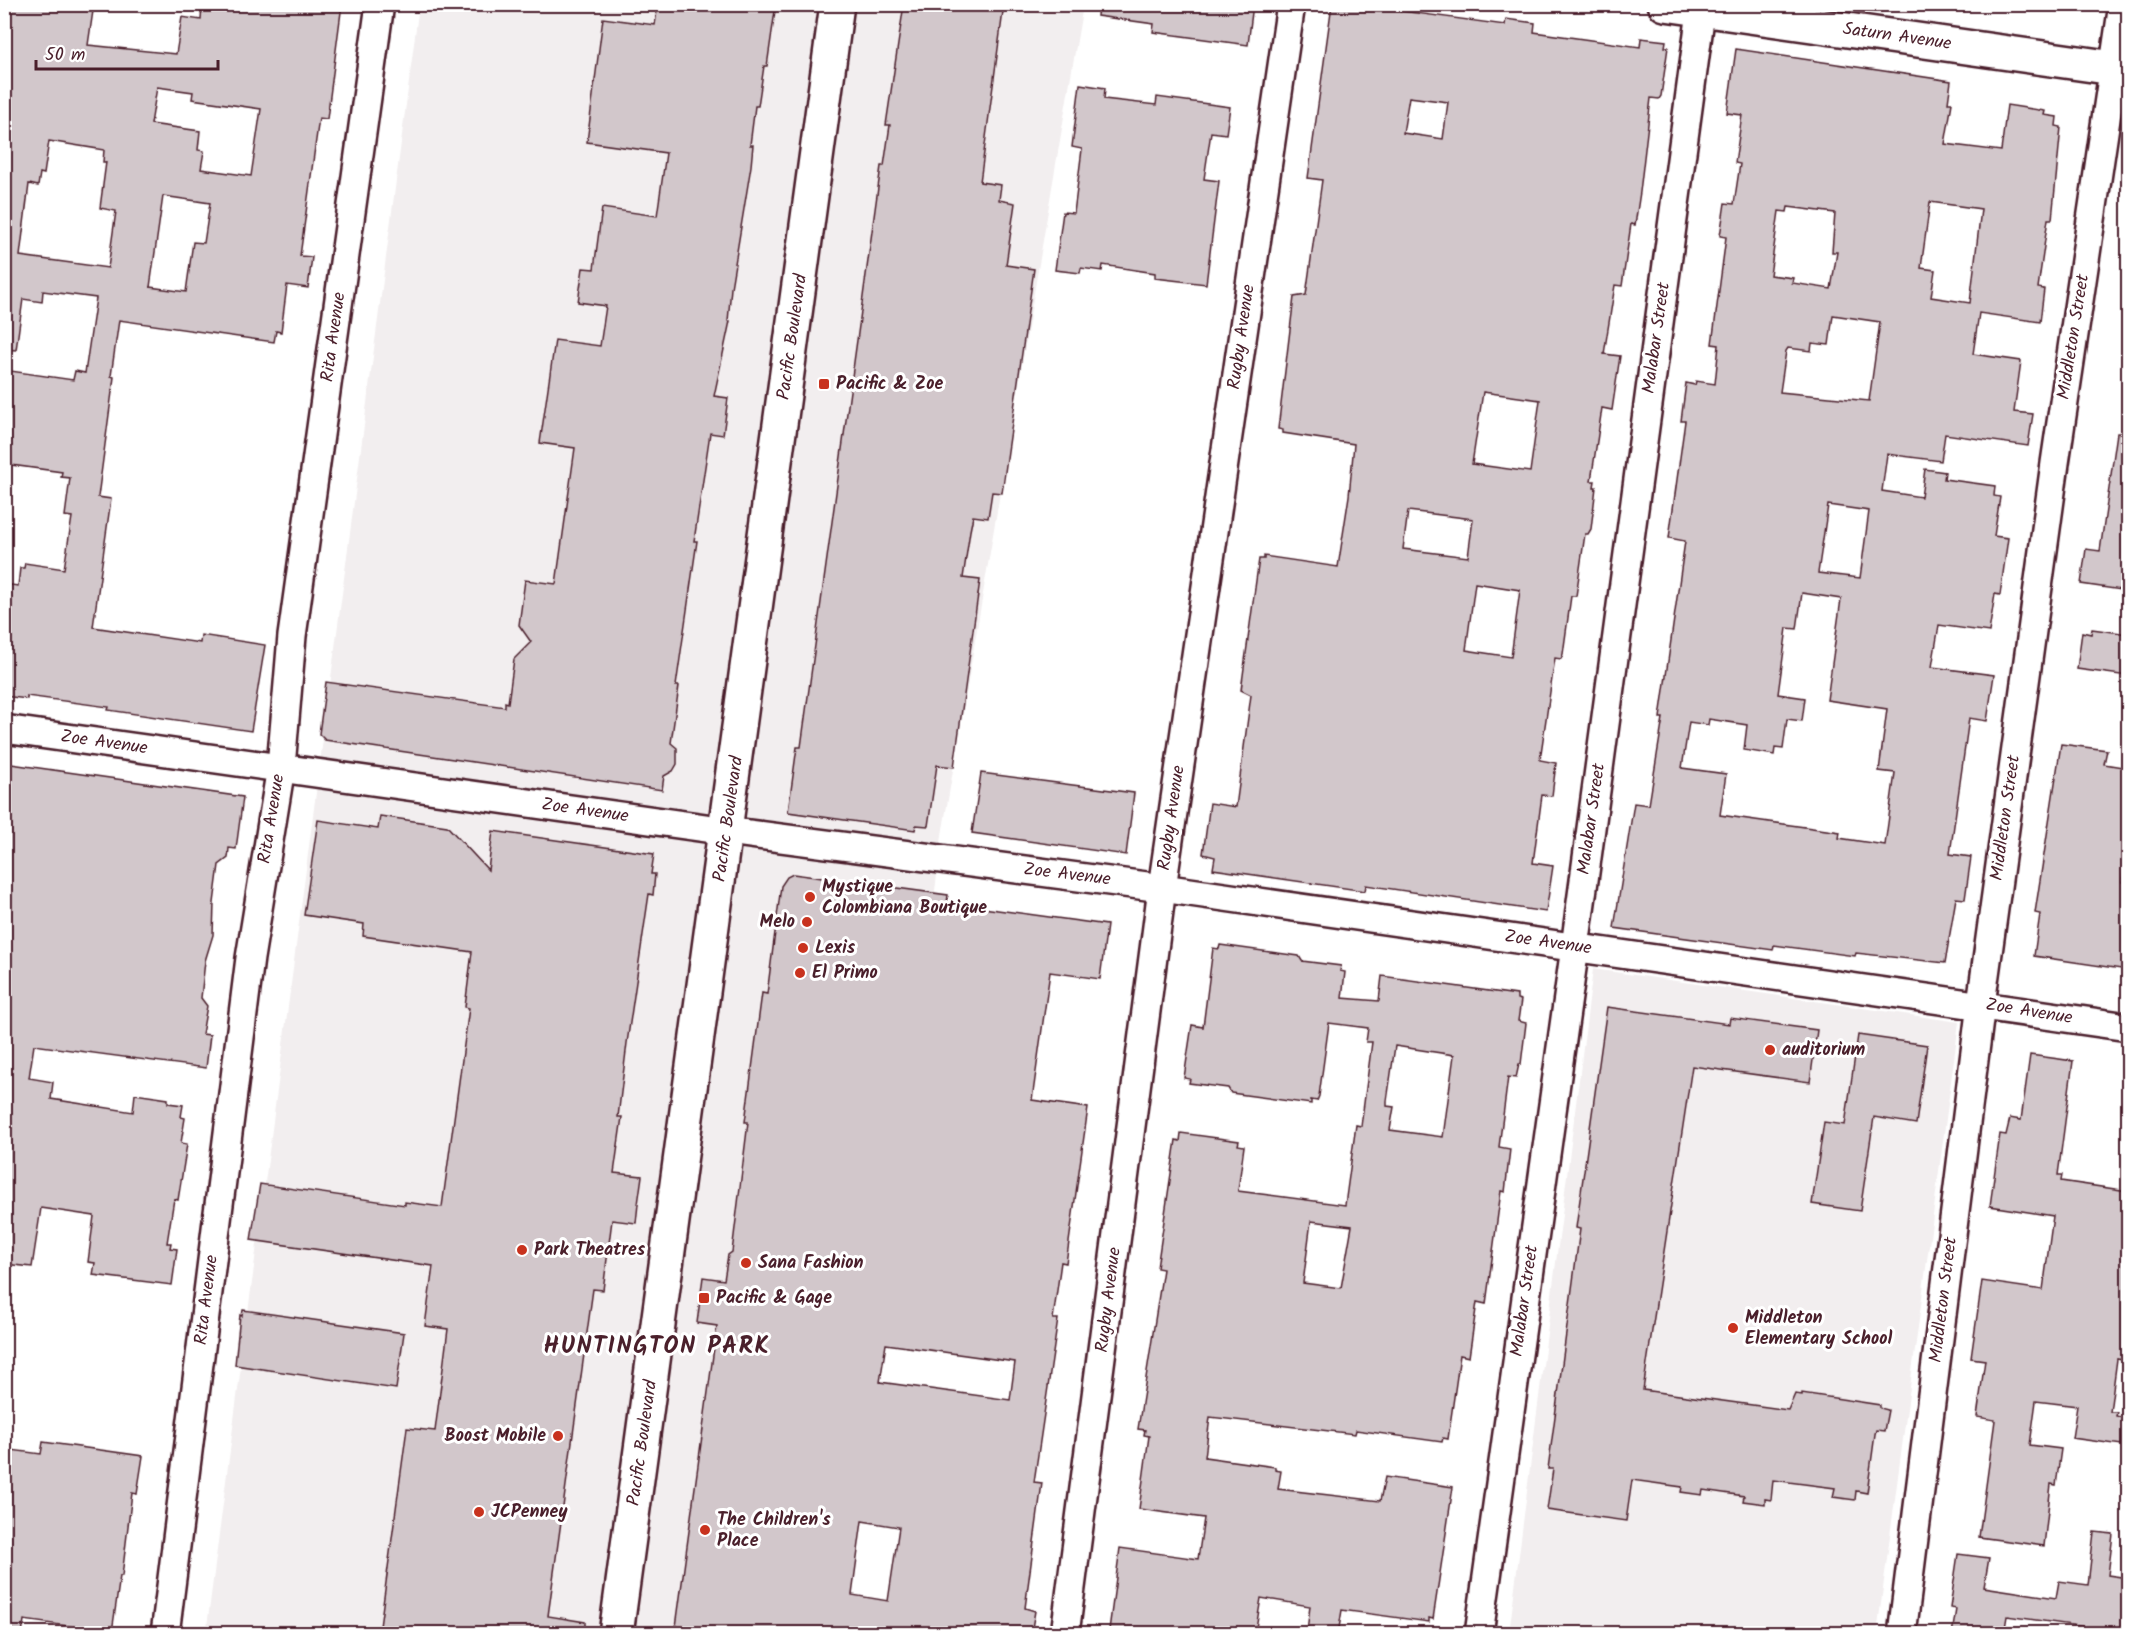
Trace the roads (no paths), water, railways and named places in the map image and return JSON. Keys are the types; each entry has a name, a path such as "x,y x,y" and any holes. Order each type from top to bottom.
{"main road":[{"name":"Pacific Boulevard","path":"616,1634 727,831 837,4"},
{"name":"Saturn Avenue","path":"1665,4 1702,7 2122,69"}],"street":[{"name":"Rita Avenue","path":"165,1634 249,958 281,767 292,636 380,4"},
{"name":"Rugby Avenue","path":"1065,1634 1162,888 1291,4"},
{"name":"Middleton Street","path":"1902,1634 1981,1004 2053,474 2122,69 2123,4"},
{"name":"Malabar Street","path":"1479,1634 1575,947 1702,7"},
{"name":"Zoe Avenue","path":"4,729 727,831 1162,888 1981,1004 2128,1027"}],"place":[{"name":"Pacific & Zoe","path":"824,384"},
{"name":"Mystique Colombiana Boutique","path":"810,897"},
{"name":"Melo","path":"807,922"},
{"name":"Lexis","path":"803,948"},
{"name":"El Primo","path":"800,973"},
{"name":"auditorium","path":"1770,1050"},
{"name":"Park Theatres","path":"522,1250"},
{"name":"Sana Fashion","path":"746,1263"},
{"name":"Pacific & Gage","path":"704,1298"},
{"name":"Middleton Elementary School","path":"1733,1328"},
{"name":"Boost Mobile","path":"558,1436"},
{"name":"JCPenney","path":"479,1512"},
{"name":"The Children's Place","path":"705,1530"}],"district":[{"name":"HUNTINGTON PARK","path":"657,1346"}]}
